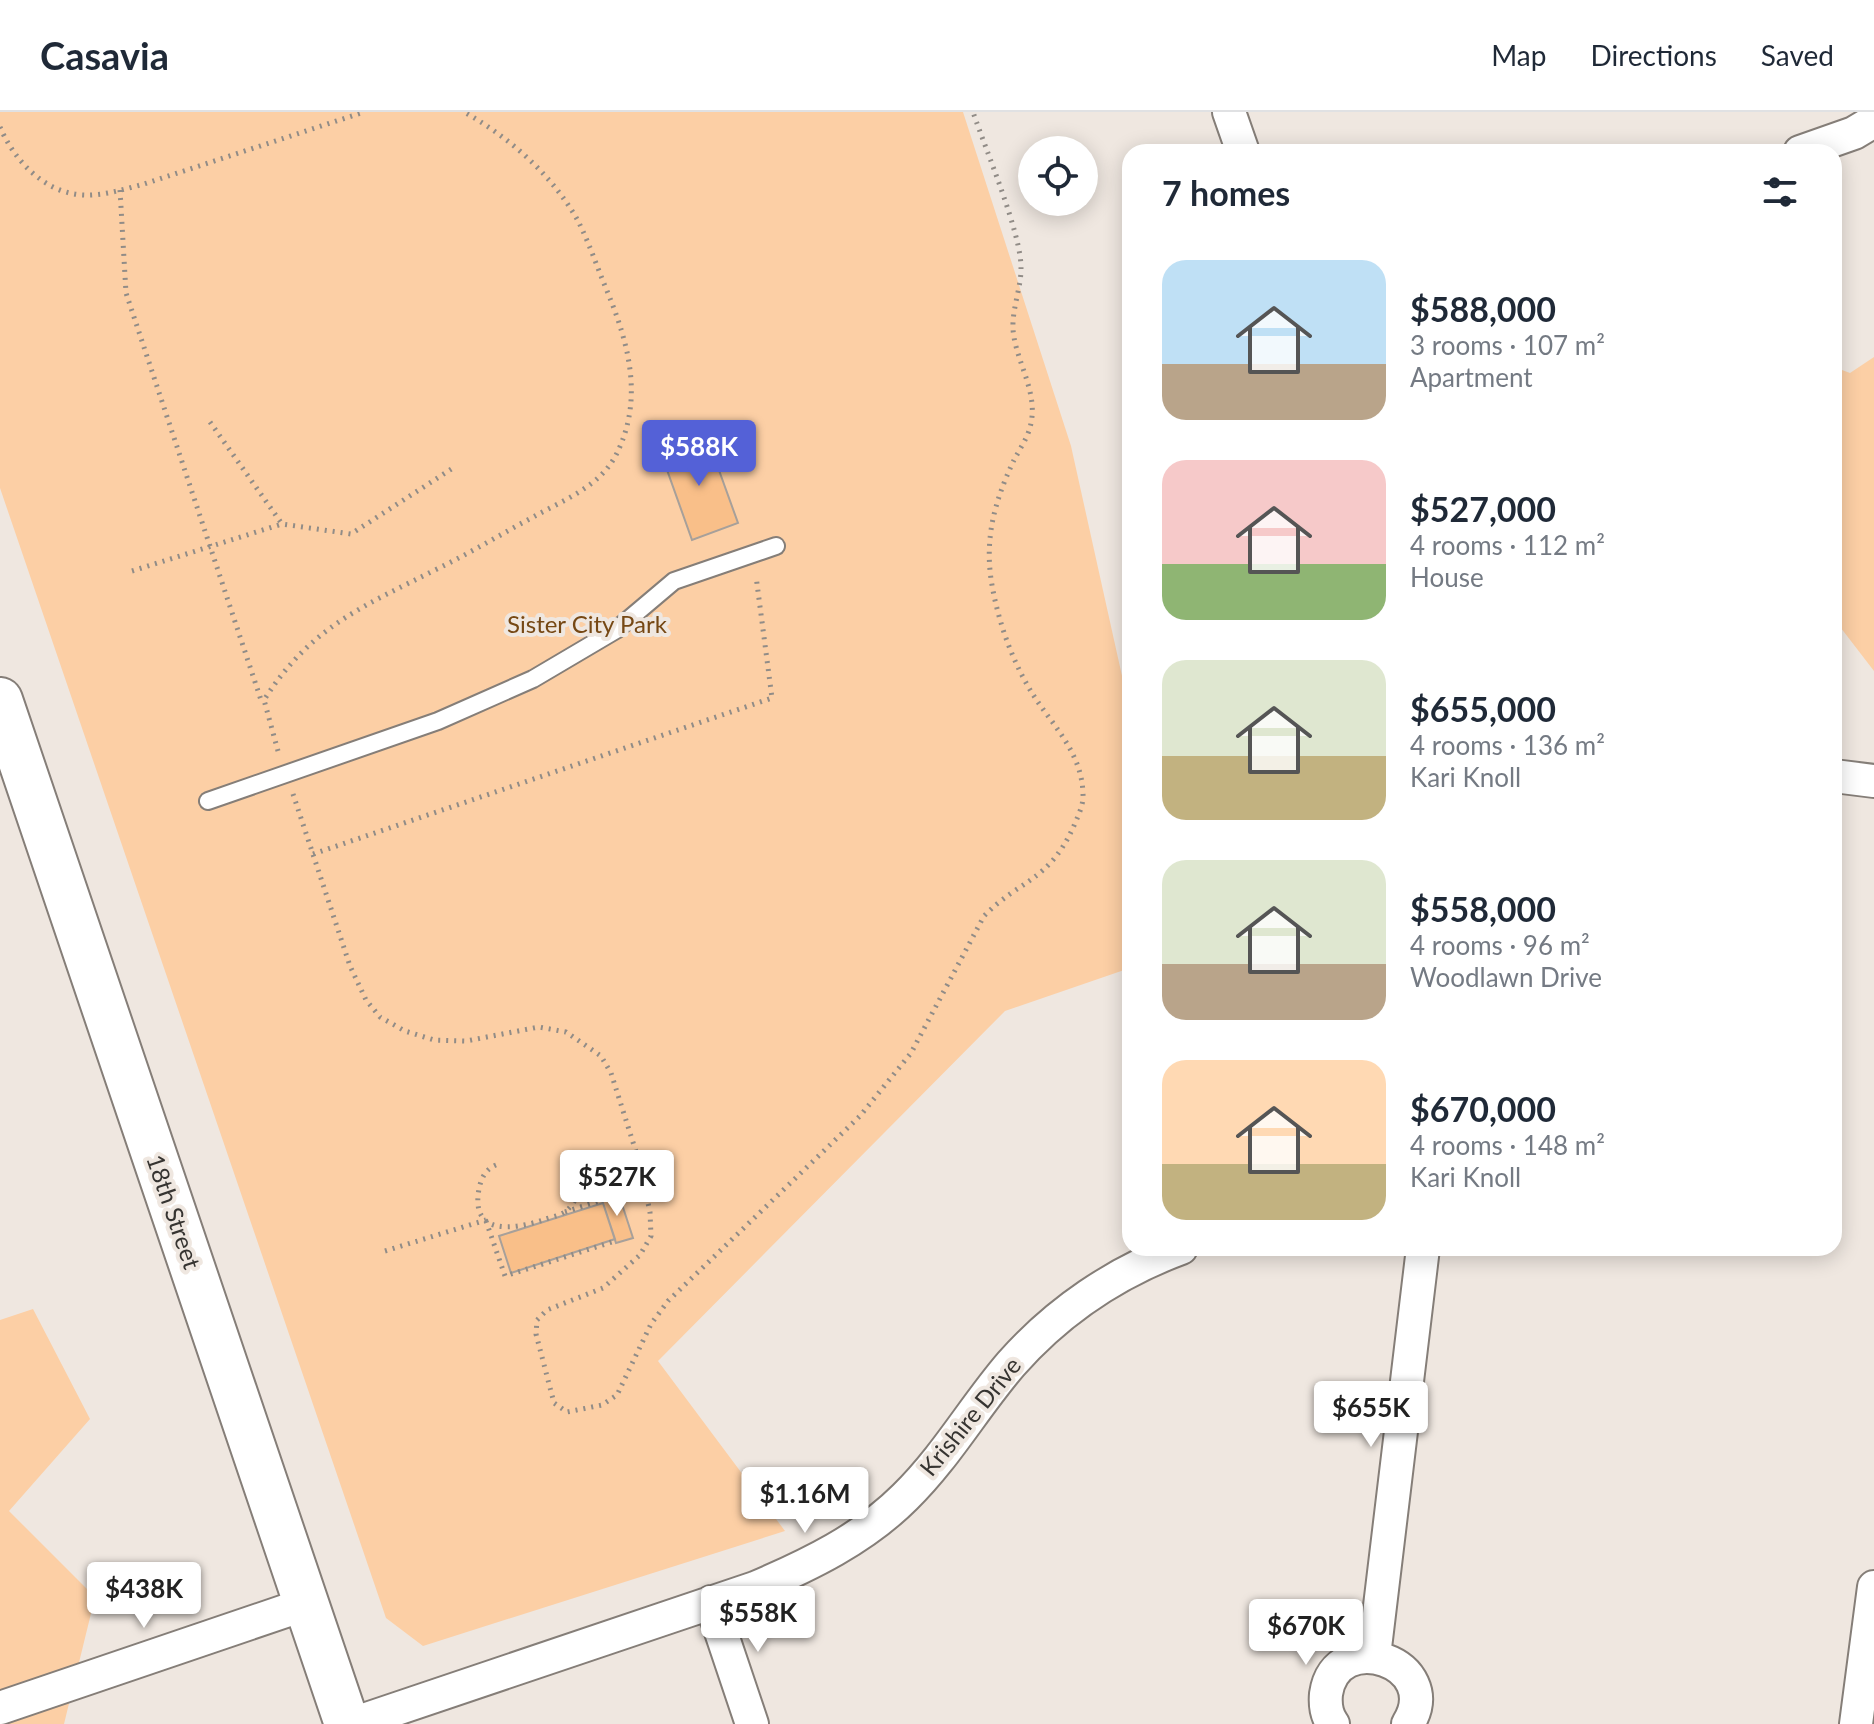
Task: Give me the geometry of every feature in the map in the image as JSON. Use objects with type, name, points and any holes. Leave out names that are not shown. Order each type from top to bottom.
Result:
[{"type":"main road","name":"18th Street","points":[[0,700],[306,1604],[350,1724]]},
{"type":"street","points":[[1229,112],[1240,144]]},
{"type":"street","points":[[1823,144],[1854,133],[1874,121]]},
{"type":"street","points":[[1842,777],[1874,781]]},
{"type":"street","name":"Krishire Drive","points":[[350,1724],[711,1602],[812,1563],[861,1533],[904,1499],[946,1454],[1011,1365],[1052,1323],[1102,1286],[1159,1256]]},
{"type":"street","points":[[1374,1656],[1422,1256]]},
{"type":"street","points":[[1856,1724],[1874,1587]]},
{"type":"street","points":[[711,1602],[752,1724]]},
{"type":"street","points":[[0,1708],[306,1604]]},
{"type":"street","points":[[1333,1724],[1325,1704],[1333,1675],[1344,1664],[1374,1656],[1397,1664],[1407,1675],[1414,1690],[1415,1705],[1408,1724]]},
{"type":"lane","points":[[208,801],[438,721],[533,679],[616,630],[674,581],[776,546]]},
{"type":"path","points":[[0,127],[10,150],[30,171],[57,189],[82,195],[120,190],[364,112]]},
{"type":"path","points":[[265,712],[264,700],[278,677],[306,645],[343,616],[459,558],[599,478],[616,456],[628,422],[632,380],[627,340],[578,222],[564,200],[518,148],[487,124],[464,112]]},
{"type":"path","points":[[120,190],[126,293],[350,966],[366,1000],[380,1017],[405,1031],[434,1040],[466,1041],[539,1027],[566,1032],[601,1056],[611,1073],[638,1158],[650,1212],[651,1236],[640,1255],[603,1288],[547,1310],[537,1320],[536,1334],[554,1403],[567,1412],[602,1405],[617,1395],[630,1360],[668,1301],[860,1116],[888,1084],[911,1053],[984,916],[999,901],[1026,886],[1047,869],[1064,846],[1078,817],[1083,795],[1069,744],[1032,693],[1016,660],[999,618],[991,576],[989,526],[1000,490],[1031,424],[1031,398],[1013,328],[1021,266],[1013,231],[973,112]]},
{"type":"path","points":[[210,422],[282,524]]},
{"type":"path","points":[[132,571],[282,524],[351,534],[456,466]]},
{"type":"path","points":[[313,854],[772,698],[753,553]]},
{"type":"path","points":[[385,1251],[486,1220],[503,1229],[517,1228],[604,1198],[594,1160],[586,1156]]},
{"type":"path","points":[[578,1177],[638,1158]]},
{"type":"path","points":[[496,1165],[484,1173],[478,1189],[478,1201],[505,1276],[615,1241]]},
{"type":"path","points":[[564,1213],[579,1190],[573,1166]]},
{"type":"green space","name":"Sister City Park","points":[[0,112],[963,112],[1071,446],[1122,676],[1122,971],[1005,1011],[658,1361],[785,1531],[423,1646],[386,1618],[0,488]]},
{"type":"green space","points":[[1874,357],[1874,671],[1842,629],[1842,370],[1850,373]]},
{"type":"green space","points":[[33,1309],[90,1419],[9,1511],[95,1597],[64,1724],[0,1724],[0,1320]]},
{"type":"building","points":[[707,437],[738,523],[692,540],[661,453]]},
{"type":"building","points":[[618,1192],[633,1238],[616,1243],[601,1197]]},
{"type":"building","points":[[603,1203],[615,1239],[511,1273],[499,1236]]}]
